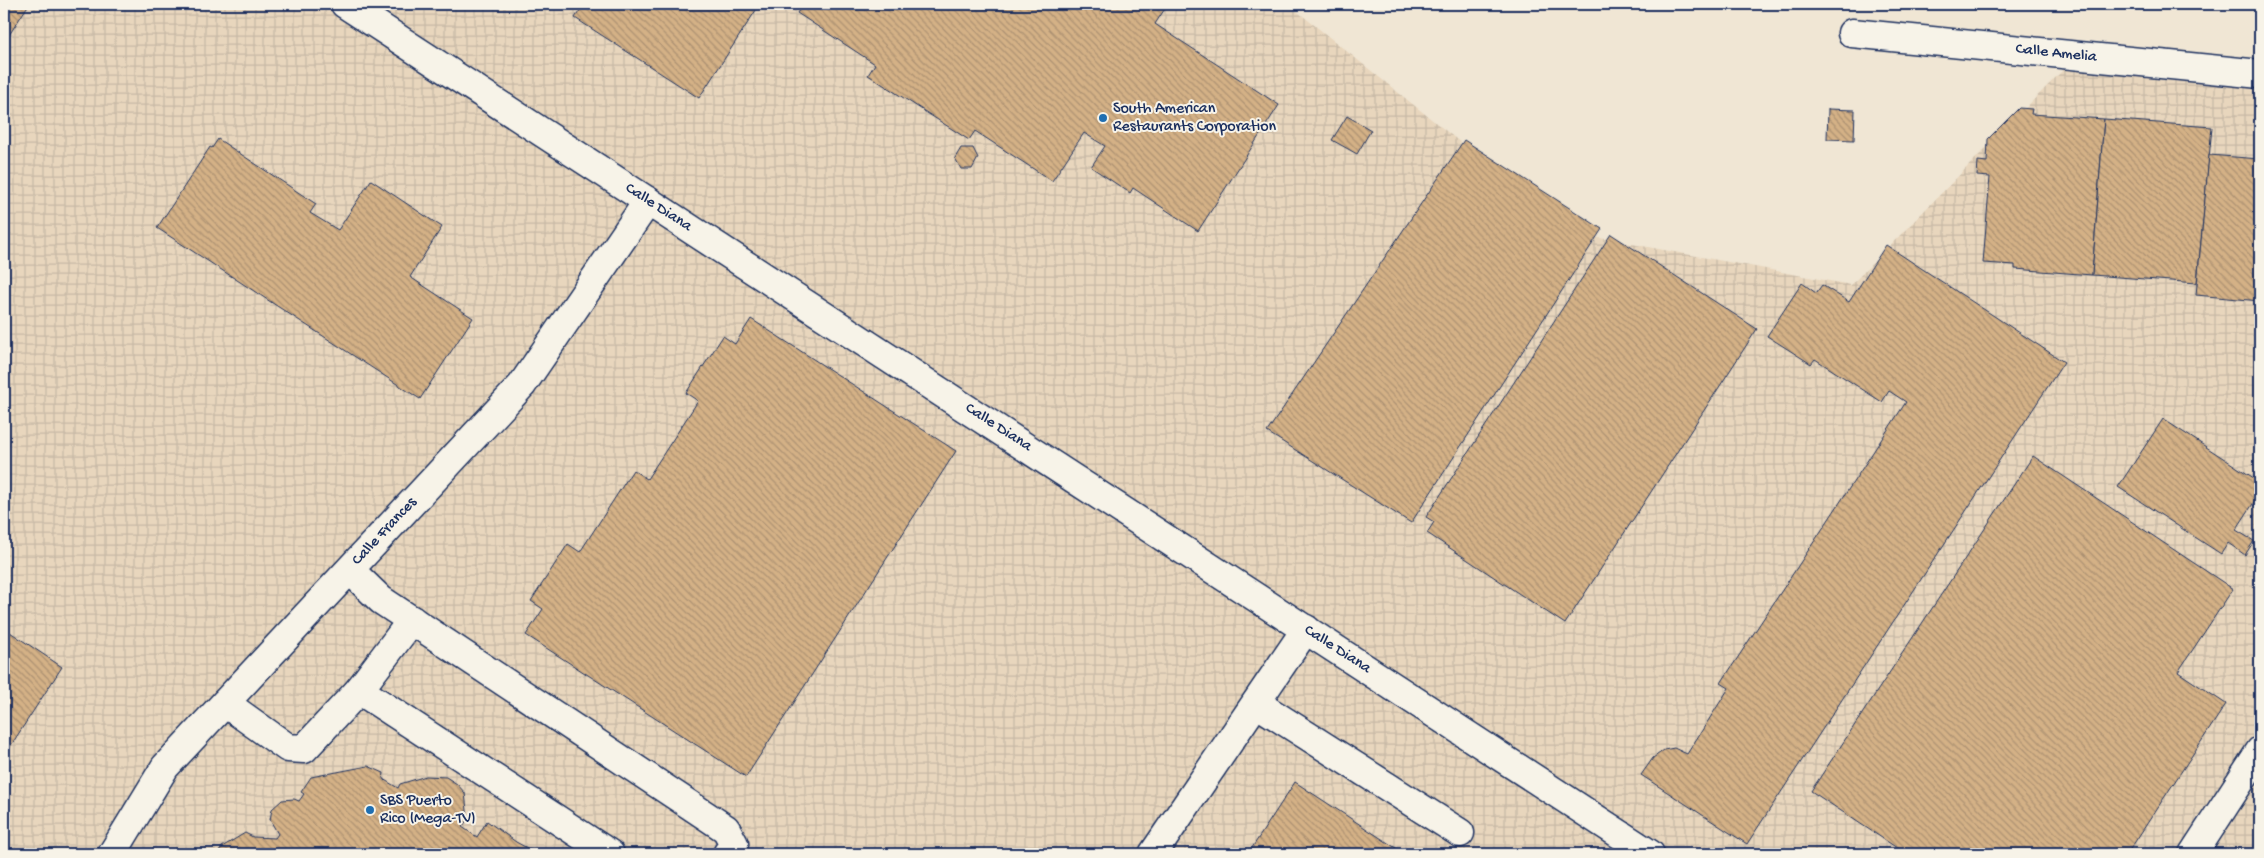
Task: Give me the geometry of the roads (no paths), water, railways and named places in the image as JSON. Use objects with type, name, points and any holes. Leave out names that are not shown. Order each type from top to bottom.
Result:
[{"type":"street","name":"Calle Diana","points":[[345,4],[1650,854]]},
{"type":"street","name":"Calle Amelia","points":[[1852,33],[2260,74]]},
{"type":"street","name":"Calle Frances","points":[[112,854],[165,767],[522,385],[648,201]]},
{"type":"street","points":[[350,570],[381,600],[726,829],[734,844],[727,854]]},
{"type":"street","points":[[225,703],[288,748],[304,749],[359,690],[412,620]]},
{"type":"street","points":[[1153,854],[1306,629]]},
{"type":"street","points":[[359,690],[610,854]]},
{"type":"street","points":[[1256,703],[1460,832]]},
{"type":"street","points":[[2192,854],[2260,752]]},
{"type":"place","name":"South American Restaurants Corporation","points":[[1103,118]]},
{"type":"place","name":"SBS Puerto Rico (Mega-TV)","points":[[370,810]]}]
